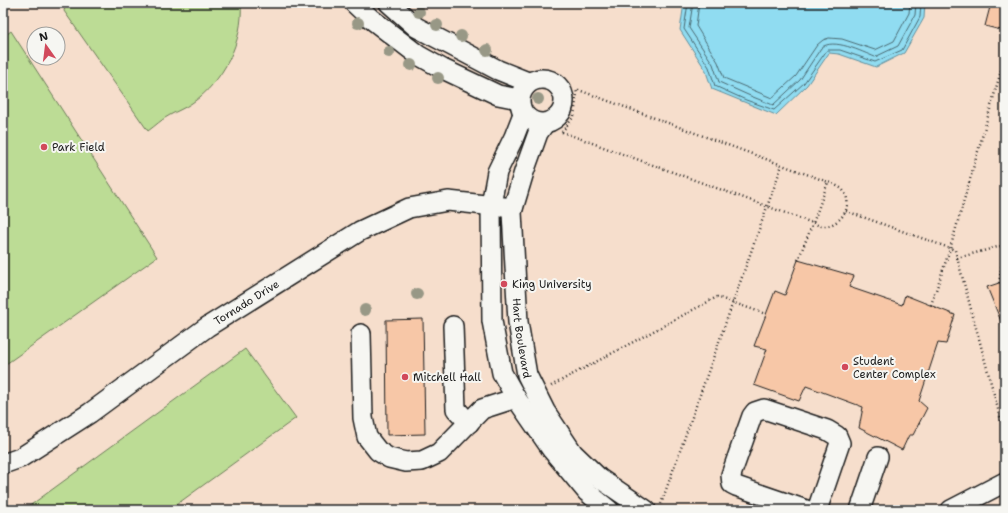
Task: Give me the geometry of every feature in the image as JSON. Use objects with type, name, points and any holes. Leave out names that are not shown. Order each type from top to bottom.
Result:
[{"type":"street","points":[[354,3],[370,18],[418,55],[443,69],[521,106],[532,122],[545,123]]},
{"type":"street","points":[[388,3],[416,27],[498,70],[528,82]]},
{"type":"street","name":"Hart Boulevard","points":[[609,510],[586,492],[552,450],[516,398],[502,373],[492,321],[491,206],[497,172],[514,137],[524,87],[528,82],[535,79],[543,78],[556,84],[561,89],[564,96],[564,104],[558,117],[545,123],[538,134],[524,172],[512,212],[518,322],[527,375],[545,411],[573,454],[599,478],[646,510]]},
{"type":"street","name":"Tornado Drive","points":[[3,464],[20,458],[90,413],[207,327],[360,231],[409,208],[448,201],[513,208]]},
{"type":"street","points":[[453,326],[456,409],[469,423]]},
{"type":"street","points":[[361,334],[363,418],[367,437],[378,450],[389,458],[406,462],[422,461],[439,453],[482,409],[516,398]]},
{"type":"street","points":[[806,510],[732,484],[730,475],[752,416],[755,412],[764,409],[827,430],[837,436],[840,443],[817,510]]},
{"type":"street","points":[[860,510],[878,457]]},
{"type":"street","points":[[951,510],[1005,482]]},
{"type":"path","points":[[931,305],[950,248],[1005,57]]},
{"type":"path","points":[[562,132],[821,226],[836,223],[843,217],[846,211],[846,196],[842,189],[828,182],[576,89]]},
{"type":"path","points":[[659,510],[782,165]]},
{"type":"path","points":[[798,260],[828,182]]},
{"type":"path","points":[[846,211],[955,250],[1005,435]]},
{"type":"path","points":[[957,258],[1005,245],[999,283]]},
{"type":"path","points":[[536,394],[717,297],[766,314]]},
{"type":"shaded area","name":"King University","points":[[3,3],[1005,3],[1005,510],[3,510]]},
{"type":"green space","points":[[66,3],[241,3],[241,17],[235,46],[222,72],[213,84],[192,103],[167,117],[148,131],[64,11]]},
{"type":"green space","name":"Park Field","points":[[11,31],[26,54],[26,66],[34,66],[157,257],[6,364],[3,358],[3,37]]},
{"type":"green space","points":[[245,349],[296,418],[169,510],[24,510]]},
{"type":"water","points":[[684,3],[925,3],[924,18],[904,53],[876,67],[839,54],[829,53],[807,85],[776,115],[712,89],[705,69],[680,30]]},
{"type":"building","points":[[991,3],[1005,3],[1005,31],[985,26]]},
{"type":"building","name":"Student Center Complex","points":[[798,260],[854,276],[849,287],[902,305],[905,295],[955,315],[946,344],[938,343],[919,401],[927,408],[913,435],[909,435],[902,450],[859,428],[863,407],[806,386],[799,401],[754,385],[767,349],[754,346],[775,291],[785,295]]},
{"type":"building","points":[[1005,281],[1005,331],[987,287]]},
{"type":"building","name":"Mitchell Hall","points":[[423,319],[425,434],[387,435],[386,320]]},
{"type":"place","name":"Park Field","points":[[44,147]]},
{"type":"place","name":"King University","points":[[504,284]]},
{"type":"place","name":"Student Center Complex","points":[[845,367]]},
{"type":"place","name":"Mitchell Hall","points":[[405,377]]}]
